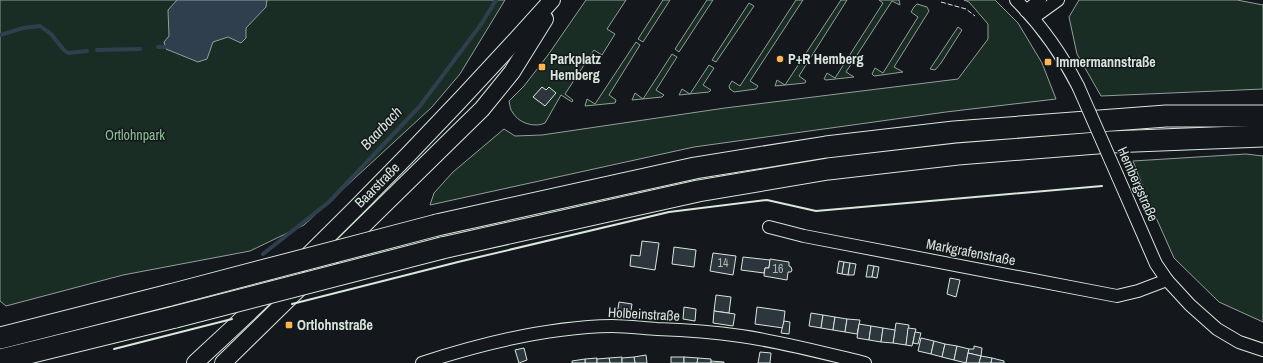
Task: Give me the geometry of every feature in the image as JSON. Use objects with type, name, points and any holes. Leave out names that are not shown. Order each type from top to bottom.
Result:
[{"type":"highway","points":[[0,338],[437,226],[695,168],[826,147],[954,132],[1166,116],[1263,116]]},
{"type":"highway","points":[[0,360],[175,317],[442,248],[698,191],[820,170],[958,154],[1110,142],[1263,136]]},
{"type":"highway","points":[[1110,142],[1263,145]]},
{"type":"main road","name":"Baarstraße","points":[[195,363],[242,320],[359,203],[473,87],[552,0]]},
{"type":"main road","name":"Baarstraße","points":[[223,363],[482,109],[512,72],[556,0]]},
{"type":"street","name":"Hembergstraße","points":[[1016,0],[1030,14],[1060,52],[1078,86],[1156,264],[1167,280],[1190,306],[1217,328],[1239,342],[1263,350]]},
{"type":"street","points":[[1030,14],[1040,0]]},
{"type":"street","points":[[1030,14],[1058,0]]},
{"type":"street","name":"Markgrafenstraße","points":[[769,227],[804,236],[1117,296],[1138,291],[1167,280]]},
{"type":"street","name":"Holbeinstraße","points":[[422,363],[480,346],[522,336],[567,329],[612,326],[683,330],[741,336],[783,343],[865,363]]},
{"type":"green space","name":"Ortlohnpark","points":[[0,0],[505,0],[460,74],[432,107],[304,225],[250,251],[123,275],[6,306],[0,301]]},
{"type":"green space","points":[[586,0],[626,0],[607,29],[615,34],[602,55],[594,50],[565,94],[573,100],[572,102],[561,95],[545,123],[536,125],[527,124],[516,117],[512,112],[509,101],[524,86],[548,55]]},
{"type":"green space","points":[[663,0],[670,0],[643,42],[638,39]]},
{"type":"green space","points":[[707,0],[713,0],[679,52],[675,49]]},
{"type":"green space","points":[[796,0],[803,0],[750,81],[758,86],[756,89],[734,92],[729,86],[732,81],[740,86]]},
{"type":"green space","points":[[841,0],[847,0],[799,76],[806,81],[805,83],[785,85]]},
{"type":"green space","points":[[879,0],[899,0],[900,5],[892,1],[846,72],[854,77],[824,79],[827,73],[835,78],[883,3]]},
{"type":"green space","points":[[964,0],[995,0],[1018,23],[1042,63],[1056,99],[946,112],[694,147],[430,205],[434,193],[453,172],[504,129],[515,136],[542,135],[725,108],[958,79],[988,39],[988,24],[969,2]]},
{"type":"green space","points":[[1079,0],[1237,0],[1263,5],[1263,89],[1101,96],[1077,54],[1069,17]]},
{"type":"green space","points":[[749,3],[754,6],[716,62],[712,60]]},
{"type":"green space","points":[[917,4],[927,7],[929,11],[894,67],[903,72],[874,76],[872,74],[875,68],[883,73],[918,17],[911,12]]},
{"type":"green space","points":[[958,27],[962,30],[941,63],[935,70],[930,69]]},
{"type":"green space","points":[[636,42],[640,45],[609,95],[616,100],[615,103],[585,106],[587,99],[595,104]]},
{"type":"green space","points":[[672,54],[677,57],[656,90],[664,95],[662,97],[643,99]]},
{"type":"green space","points":[[709,65],[714,68],[703,85],[711,90],[709,92],[690,94]]},
{"type":"green space","points":[[777,80],[785,85],[775,86]]},
{"type":"green space","points":[[682,89],[690,94],[679,95]]},
{"type":"green space","points":[[635,93],[643,99],[632,100]]},
{"type":"green space","points":[[1246,154],[1263,156],[1263,322],[1219,302],[1174,258],[1146,195],[1133,161]]},
{"type":"water","points":[[177,0],[267,0],[266,7],[246,28],[246,38],[241,43],[228,37],[213,42],[207,59],[198,62],[166,49],[164,42],[169,36],[168,10]]},
{"type":"building","points":[[542,87],[546,90],[549,87],[556,93],[545,106],[533,97]]},
{"type":"building","points":[[642,241],[659,243],[655,270],[630,266],[631,255],[640,256]]},
{"type":"building","points":[[674,247],[696,250],[694,267],[672,264]]},
{"type":"building","points":[[713,253],[736,256],[733,275],[710,271]]},
{"type":"building","points":[[743,257],[770,260],[769,268],[765,268],[764,273],[741,270]]},
{"type":"building","points":[[770,259],[789,262],[789,266],[792,270],[791,272],[788,272],[787,280],[764,276],[765,268],[769,268]]},
{"type":"building","points":[[839,261],[844,262],[842,274],[837,273]]},
{"type":"building","points":[[844,262],[850,263],[848,275],[842,274]]},
{"type":"building","points":[[850,263],[856,264],[854,275],[848,275]]},
{"type":"building","points":[[868,265],[874,266],[872,277],[866,277]]},
{"type":"building","points":[[874,266],[879,267],[877,278],[872,277]]},
{"type":"building","points":[[950,278],[960,280],[956,297],[947,294]]},
{"type":"building","points":[[716,295],[731,297],[729,313],[714,311]]},
{"type":"building","points":[[619,302],[632,304],[630,317],[617,315]]},
{"type":"building","points":[[684,307],[696,309],[695,321],[683,319]]},
{"type":"building","points":[[757,307],[785,311],[783,328],[755,324]]},
{"type":"building","points":[[714,311],[735,314],[733,326],[713,323]]},
{"type":"building","points":[[811,313],[823,315],[821,328],[809,326]]},
{"type":"building","points":[[823,315],[835,317],[833,330],[821,328]]},
{"type":"building","points":[[835,317],[847,319],[845,332],[833,330]]},
{"type":"building","points":[[847,319],[860,320],[857,334],[845,332]]},
{"type":"building","points":[[784,321],[790,322],[789,334],[781,333]]},
{"type":"building","points":[[896,323],[909,325],[906,345],[893,343]]},
{"type":"building","points":[[859,324],[871,326],[869,340],[857,338]]},
{"type":"building","points":[[871,326],[883,328],[881,342],[869,340]]},
{"type":"building","points":[[883,328],[895,330],[893,343],[881,342]]},
{"type":"building","points":[[908,328],[916,329],[912,346],[906,345]]},
{"type":"building","points":[[915,332],[921,333],[918,344],[913,343]]},
{"type":"building","points":[[921,338],[934,341],[931,354],[918,351]]},
{"type":"building","points":[[934,341],[945,344],[942,357],[931,354]]},
{"type":"building","points":[[945,344],[957,346],[954,360],[942,357]]},
{"type":"building","points":[[957,346],[969,349],[966,363],[954,360]]},
{"type":"building","points":[[974,346],[982,348],[981,356],[968,353],[969,349],[974,349]]},
{"type":"building","points":[[524,348],[527,360],[519,363],[515,350]]},
{"type":"building","points":[[760,352],[771,353],[770,363],[758,363]]},
{"type":"building","points":[[968,353],[981,356],[979,363],[966,363]]},
{"type":"building","points":[[646,355],[647,363],[635,363],[634,357]]},
{"type":"building","points":[[981,356],[992,358],[991,363],[979,363]]},
{"type":"building","points":[[622,357],[622,363],[610,363],[609,358]]},
{"type":"building","points":[[634,357],[635,363],[622,363],[622,358]]},
{"type":"building","points":[[671,357],[684,357],[684,363],[671,363]]},
{"type":"building","points":[[684,357],[698,358],[697,363],[684,363]]},
{"type":"building","points":[[597,358],[597,363],[585,363],[585,359]]},
{"type":"building","points":[[609,358],[610,363],[597,363],[597,359]]},
{"type":"building","points":[[698,358],[711,359],[711,363],[697,363]]},
{"type":"building","points":[[992,358],[1004,361],[1004,363],[991,363]]},
{"type":"building","points":[[585,359],[585,363],[572,363],[572,361]]},
{"type":"building","points":[[711,361],[724,362],[724,363],[711,363]]},
{"type":"waterway","name":"Baarbach","points":[[263,254],[329,202],[420,106],[482,23],[496,0]]},
{"type":"waterway","points":[[0,35],[23,28],[40,26],[51,34],[68,53],[87,51]]},
{"type":"waterway","points":[[158,47],[165,47]]},
{"type":"waterway","points":[[97,50],[140,49]]},
{"type":"fence","points":[[941,2],[966,9],[975,16]]},
{"type":"wall","points":[[292,304],[458,262],[669,212],[767,200],[816,211],[1102,186]]},
{"type":"wall","points":[[114,349],[232,319]]},
{"type":"place","name":"P+R Hemberg","points":[[780,59]]},
{"type":"place","name":"Immermannstraße","points":[[1048,62]]},
{"type":"place","name":"Parkplatz Hemberg","points":[[542,67]]},
{"type":"place","name":"Ortlohnstraße","points":[[289,325]]}]
